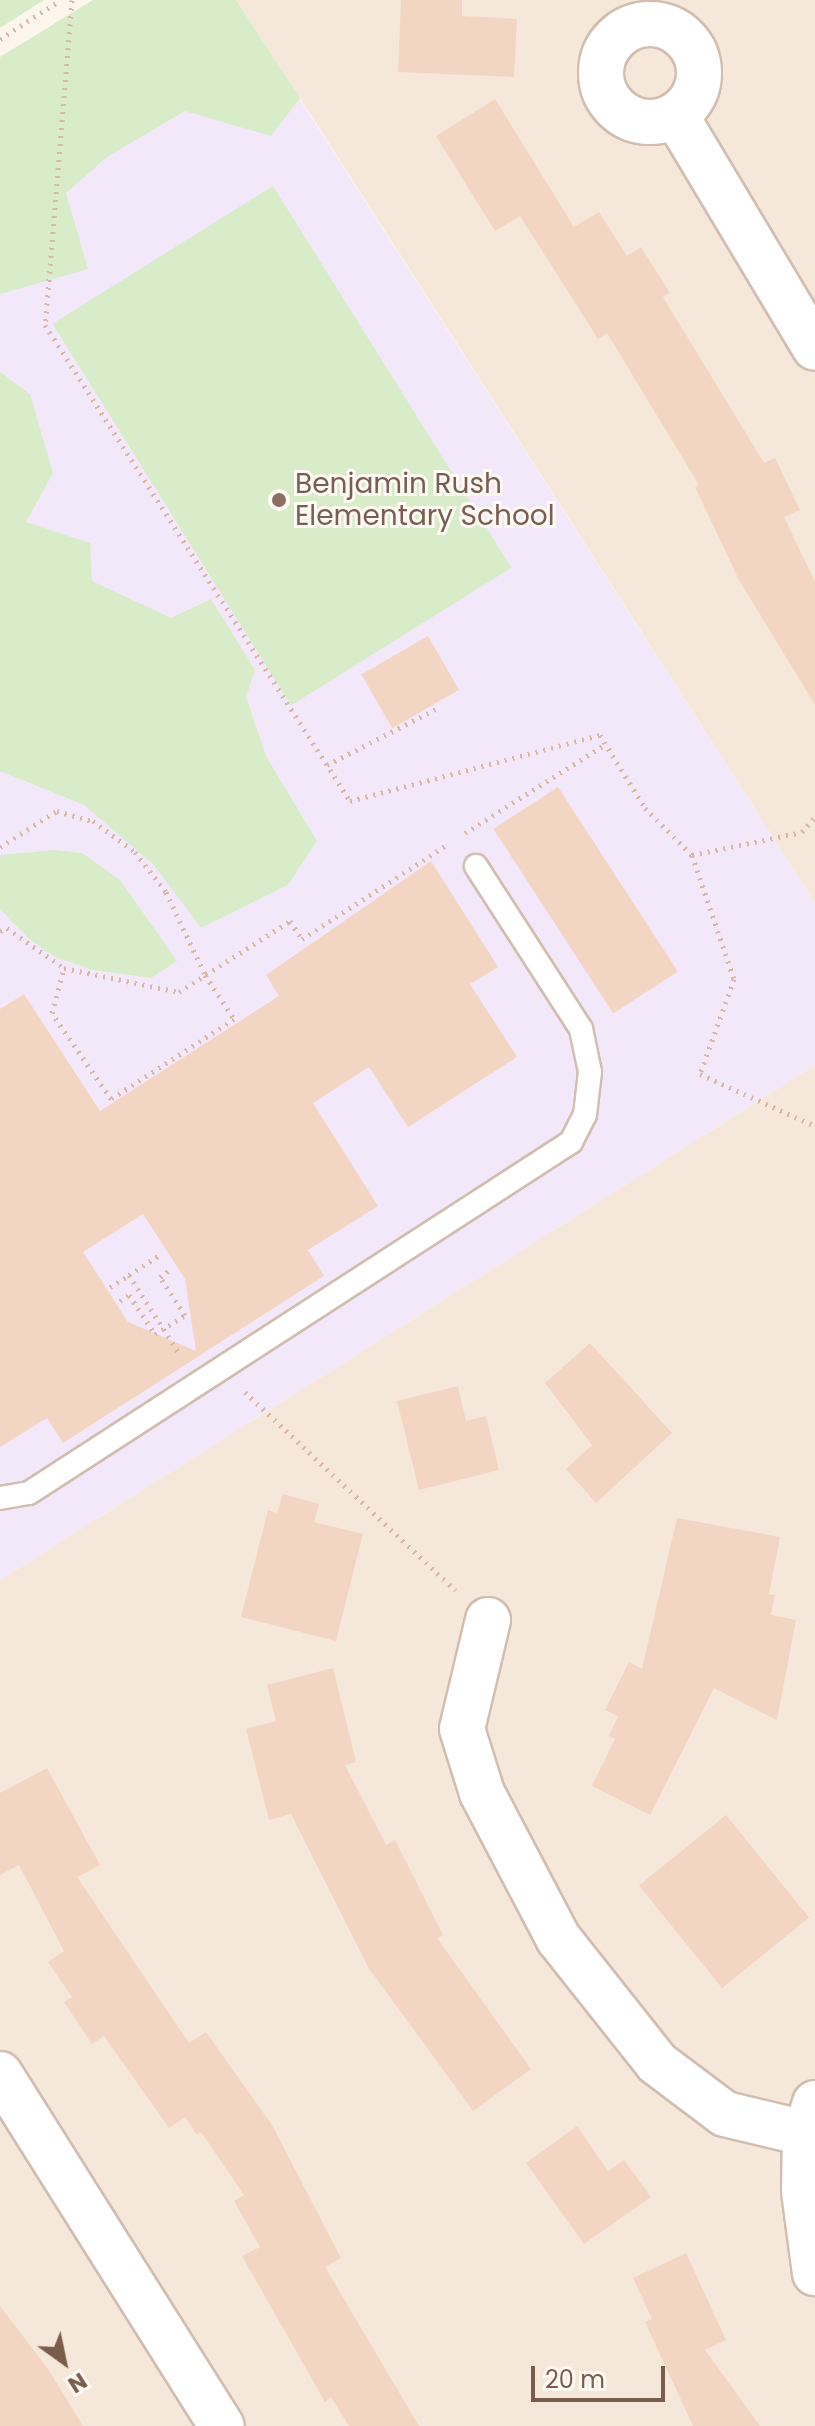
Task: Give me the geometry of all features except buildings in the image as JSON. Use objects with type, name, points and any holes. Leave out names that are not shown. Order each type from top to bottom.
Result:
[{"type":"street","points":[[676,116],[815,348]]},
{"type":"street","points":[[488,1620],[462,1729],[482,1793],[558,1938],[657,2063],[725,2114],[810,2118],[804,2191],[815,2273]]},
{"type":"street","points":[[0,2074],[222,2426]]},
{"type":"lane","points":[[0,1498],[29,1493],[571,1142],[585,1115],[590,1072],[581,1029],[476,866]]},
{"type":"path","points":[[0,39],[61,0]]},
{"type":"path","points":[[72,0],[45,325],[350,801],[600,735],[645,808],[692,855],[734,979],[700,1074],[815,1126]]},
{"type":"path","points":[[327,765],[436,709]]},
{"type":"path","points":[[0,931],[7,928],[64,968],[179,992],[290,921],[302,939],[606,744]]},
{"type":"path","points":[[0,847],[57,811],[93,821],[135,852],[166,892],[205,975],[234,1019],[111,1099],[52,1013],[64,968]]},
{"type":"path","points":[[692,855],[802,832],[815,817]]},
{"type":"path","points":[[110,1287],[158,1256]]},
{"type":"path","points":[[120,1301],[129,1295],[155,1334],[164,1329],[185,1315],[160,1277],[172,1268]]},
{"type":"path","points":[[129,1275],[187,1366]]},
{"type":"path","points":[[235,1397],[246,1391],[488,1620]]},
{"type":"shaded area","name":"Benjamin Rush Elementary School","points":[[93,0],[236,0],[815,903],[815,1065],[0,1580],[0,57]]},
{"type":"shaded area","points":[[236,0],[815,0],[815,903],[300,98]]},
{"type":"shaded area","points":[[815,1065],[815,2426],[0,2426],[0,1580]]},
{"type":"green space","points":[[0,0],[44,0],[0,28]]},
{"type":"green space","points":[[93,0],[236,0],[300,98],[271,136],[185,111],[107,157],[66,193],[88,269],[0,294],[0,57]]},
{"type":"green space","points":[[273,186],[511,568],[291,705],[53,324]]},
{"type":"green space","points":[[0,372],[30,394],[53,473],[26,522],[90,543],[92,581],[171,618],[211,599],[255,670],[246,697],[266,756],[317,841],[288,885],[201,928],[153,864],[84,805],[0,771]]},
{"type":"green space","points":[[54,850],[82,853],[120,880],[177,961],[151,978],[93,970],[55,957],[28,938],[0,909],[0,855]]},
{"type":"place","name":"Benjamin Rush Elementary School","points":[[279,500]]}]
